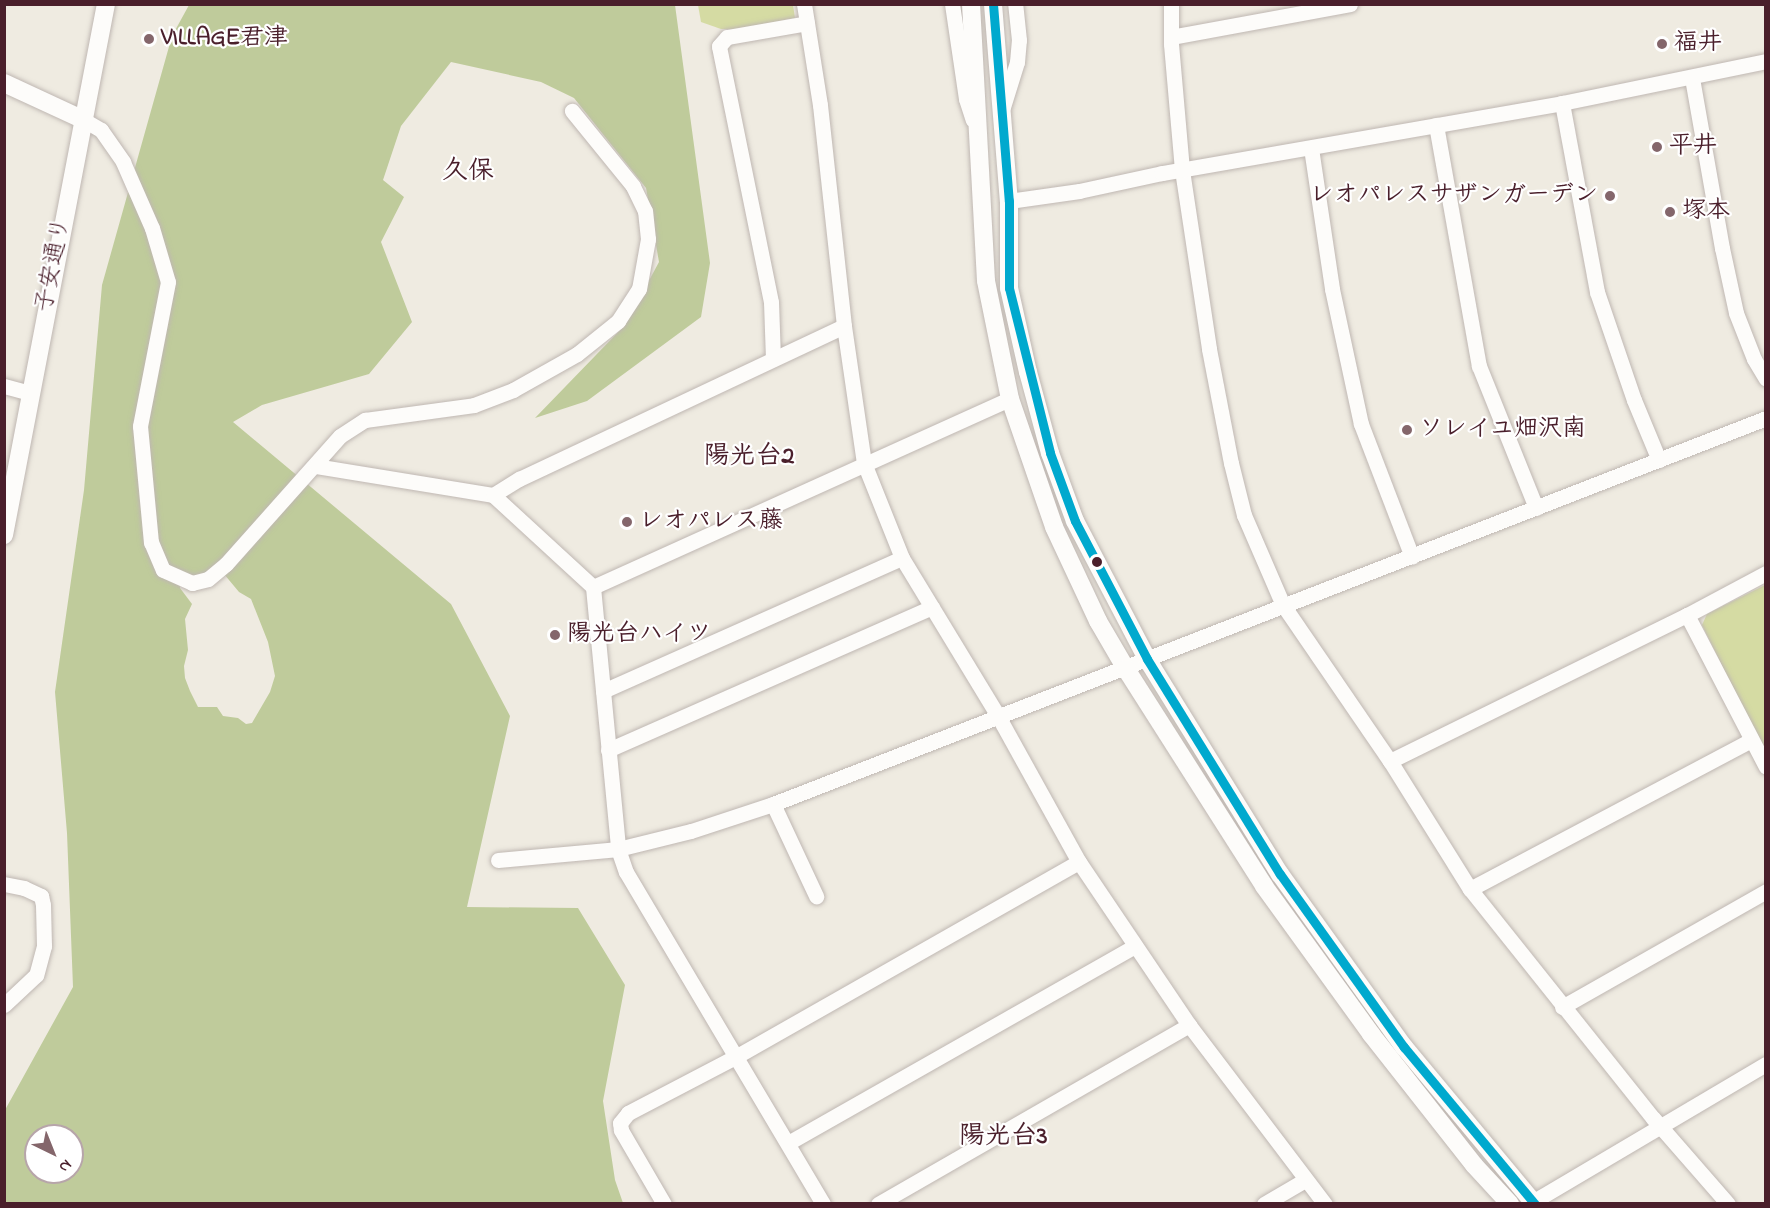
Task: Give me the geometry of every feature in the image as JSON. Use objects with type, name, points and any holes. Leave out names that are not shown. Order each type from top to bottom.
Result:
[{"type":"street","name":"子安通り","points":[[5,531],[82,119],[106,4]]},
{"type":"street","points":[[804,4],[820,105],[844,326],[864,463],[902,558],[998,716],[1079,862],[1189,1025],[1305,1180],[1325,1203]]},
{"type":"street","points":[[952,4],[966,99],[980,140]]},
{"type":"street","points":[[971,4],[986,281],[1010,399],[1054,527],[1098,621],[1126,669],[1264,886],[1318,964],[1474,1165],[1509,1203]]},
{"type":"street","points":[[993,4],[996,66],[1009,201],[1009,288],[1028,372],[1050,453],[1075,521],[1148,659],[1280,874],[1404,1047],[1532,1203],[1766,1064]]},
{"type":"street","points":[[1001,114],[1017,62],[1019,40],[1016,4]]},
{"type":"street","points":[[1171,4],[1171,37],[1182,170],[1209,349],[1231,463],[1244,514],[1283,605],[1390,761],[1470,889],[1659,1126],[1728,1203]]},
{"type":"street","points":[[1171,37],[1350,4]]},
{"type":"street","points":[[773,359],[771,302],[719,46],[727,37],[807,23]]},
{"type":"street","points":[[1009,201],[1090,189],[1182,170],[1562,103],[1766,61]]},
{"type":"street","points":[[1692,78],[1736,313],[1754,359],[1766,379]]},
{"type":"street","points":[[4,83],[101,129],[123,162],[153,228],[168,282],[140,426],[151,542],[163,570],[192,583],[208,579],[226,564],[340,436],[365,420],[474,405],[513,390],[577,354],[618,321],[639,288],[648,239],[645,211],[633,186],[572,111]]},
{"type":"street","points":[[1562,103],[1597,292],[1634,400],[1659,460]]},
{"type":"street","points":[[1436,125],[1479,366],[1536,508]]},
{"type":"street","points":[[1311,147],[1332,290],[1361,424],[1412,557]]},
{"type":"street","points":[[494,495],[519,479],[844,326]]},
{"type":"street","points":[[4,386],[31,393]]},
{"type":"street","points":[[593,587],[1010,399]]},
{"type":"street","points":[[498,860],[618,849],[690,831],[773,804],[998,716],[1126,669],[1283,605],[1412,557],[1766,418]]},
{"type":"street","points":[[316,465],[494,495],[593,587],[618,849],[626,872],[823,1203]]},
{"type":"street","points":[[603,691],[902,558]]},
{"type":"street","points":[[1390,761],[1687,615],[1766,573]]},
{"type":"street","points":[[608,750],[932,607]]},
{"type":"street","points":[[1687,615],[1766,767]]},
{"type":"street","points":[[1470,889],[1751,740]]},
{"type":"street","points":[[773,804],[816,896]]},
{"type":"street","points":[[664,1203],[621,1130],[620,1123],[628,1113],[737,1056],[1079,862]]},
{"type":"street","points":[[4,884],[24,888],[41,896],[44,946],[36,975],[4,1005]]},
{"type":"street","points":[[1562,1007],[1766,891]]},
{"type":"street","points":[[788,1143],[1135,946]]},
{"type":"street","points":[[878,1203],[1189,1025]]},
{"type":"street","points":[[1264,1203],[1305,1180]]},
{"type":"green space","points":[[189,5],[675,5],[710,263],[701,317],[587,401],[535,418],[625,325],[659,262],[646,188],[574,98],[541,82],[451,62],[401,126],[383,180],[404,197],[381,242],[412,322],[369,374],[262,405],[233,422],[451,604],[510,716],[467,907],[578,908],[625,985],[603,1101],[615,1180],[623,1203],[5,1204],[5,1110],[73,987],[67,833],[55,692],[84,490],[102,285],[172,36]],"holes":[[[179,571],[195,576],[224,574],[239,592],[251,599],[268,642],[275,676],[270,692],[252,723],[246,724],[238,718],[223,716],[217,707],[198,707],[190,691],[185,678],[184,666],[188,650],[185,619],[192,604],[180,588]]]},
{"type":"green space","points":[[698,5],[793,5],[795,18],[744,29],[721,29],[701,22]]},
{"type":"green space","points":[[1765,585],[1765,753],[1702,625],[1707,614]]},
{"type":"transit line","points":[[993,4],[1009,201],[1009,288],[1050,453],[1075,521],[1147,659],[1280,874],[1404,1047],[1535,1204]]},
{"type":"place","name":"VILLAGE君津","points":[[149,39]]},
{"type":"place","name":"福井","points":[[1662,44]]},
{"type":"place","name":"平井","points":[[1657,147]]},
{"type":"place","name":"レオパレスサザンガーデン","points":[[1610,196]]},
{"type":"place","name":"塚本","points":[[1670,212]]},
{"type":"place","name":"ソレイユ畑沢南","points":[[1407,430]]},
{"type":"place","name":"レオパレス藤","points":[[627,522]]},
{"type":"place","name":"陽光台ハイツ","points":[[555,635]]},
{"type":"district","name":"久保","points":[[468,173]]},
{"type":"district","name":"陽光台2","points":[[749,458]]},
{"type":"district","name":"陽光台3","points":[[1003,1138]]}]
